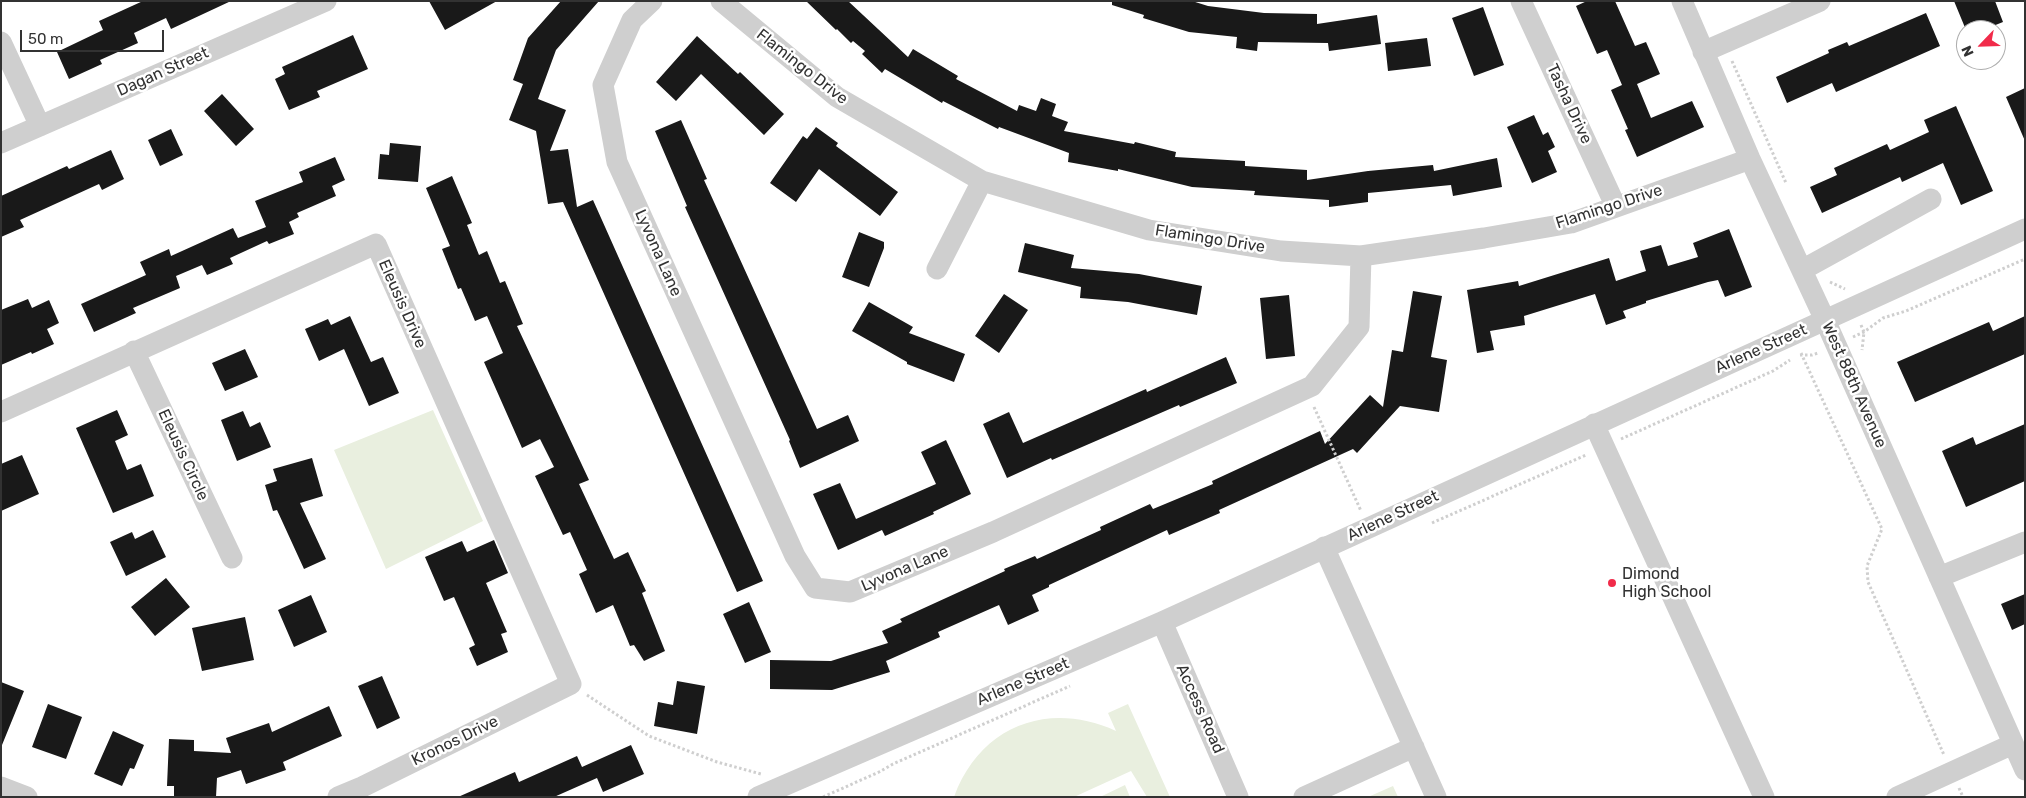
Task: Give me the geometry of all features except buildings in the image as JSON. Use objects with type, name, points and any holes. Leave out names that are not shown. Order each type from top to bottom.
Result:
[{"type":"street","name":"Dagan Street","points":[[1,143],[326,1]]},
{"type":"street","name":"Lyvona Lane","points":[[652,1],[632,20],[603,85],[617,162],[791,547],[815,588],[850,592],[993,532],[1312,386],[1359,327],[1361,256]]},
{"type":"street","name":"Flamingo Drive","points":[[721,1],[836,97],[982,181],[1149,230],[1280,251],[1361,256],[1571,223],[1750,159]]},
{"type":"street","name":"Tasha Drive","points":[[1521,1],[1616,207]]},
{"type":"street","name":"West 88th Avenue","points":[[1682,1],[1750,159],[1811,265],[1825,320],[2025,770]]},
{"type":"street","points":[[1703,52],[1820,1]]},
{"type":"street","points":[[1,42],[40,126]]},
{"type":"street","points":[[937,269],[982,181]]},
{"type":"street","points":[[1811,265],[1932,200]]},
{"type":"street","name":"Arlene Street","points":[[758,797],[1162,622],[2025,229]]},
{"type":"street","name":"Eleusis Drive","points":[[1,412],[376,244],[571,684]]},
{"type":"street","name":"Eleusis Circle","points":[[134,351],[232,558]]},
{"type":"street","points":[[1594,424],[1764,797]]},
{"type":"street","points":[[1939,577],[2025,542]]},
{"type":"street","points":[[1324,547],[1436,797]]},
{"type":"street","name":"Access Road","points":[[1162,622],[1238,797]]},
{"type":"street","name":"Kronos Drive","points":[[338,797],[365,792],[571,684]]},
{"type":"street","points":[[1897,797],[2013,744]]},
{"type":"street","points":[[1304,797],[1414,747]]},
{"type":"street","points":[[1,787],[27,797]]},
{"type":"path","points":[[1724,43],[1788,188]]},
{"type":"path","points":[[1864,332],[1883,318],[1906,311],[2025,259]]},
{"type":"path","points":[[1811,265],[1830,283],[1844,288]]},
{"type":"path","points":[[1802,354],[1882,530],[1867,566],[1868,582],[1963,797]]},
{"type":"path","points":[[1306,389],[1361,511]]},
{"type":"path","points":[[571,684],[649,736],[716,762],[767,776]]},
{"type":"green space","points":[[433,410],[483,521],[386,569],[334,450]]},
{"type":"green space","points":[[1128,704],[1170,797],[1147,797],[1131,771],[1074,797],[954,797],[966,773],[981,752],[999,737],[1019,726],[1042,720],[1066,718],[1091,722],[1116,731],[1108,713]]},
{"type":"green space","points":[[1125,785],[1130,797],[1100,797]]},
{"type":"green space","points":[[1393,786],[1398,797],[1368,797]]},
{"type":"place","name":"Dimond High School","points":[[1612,583]]}]
